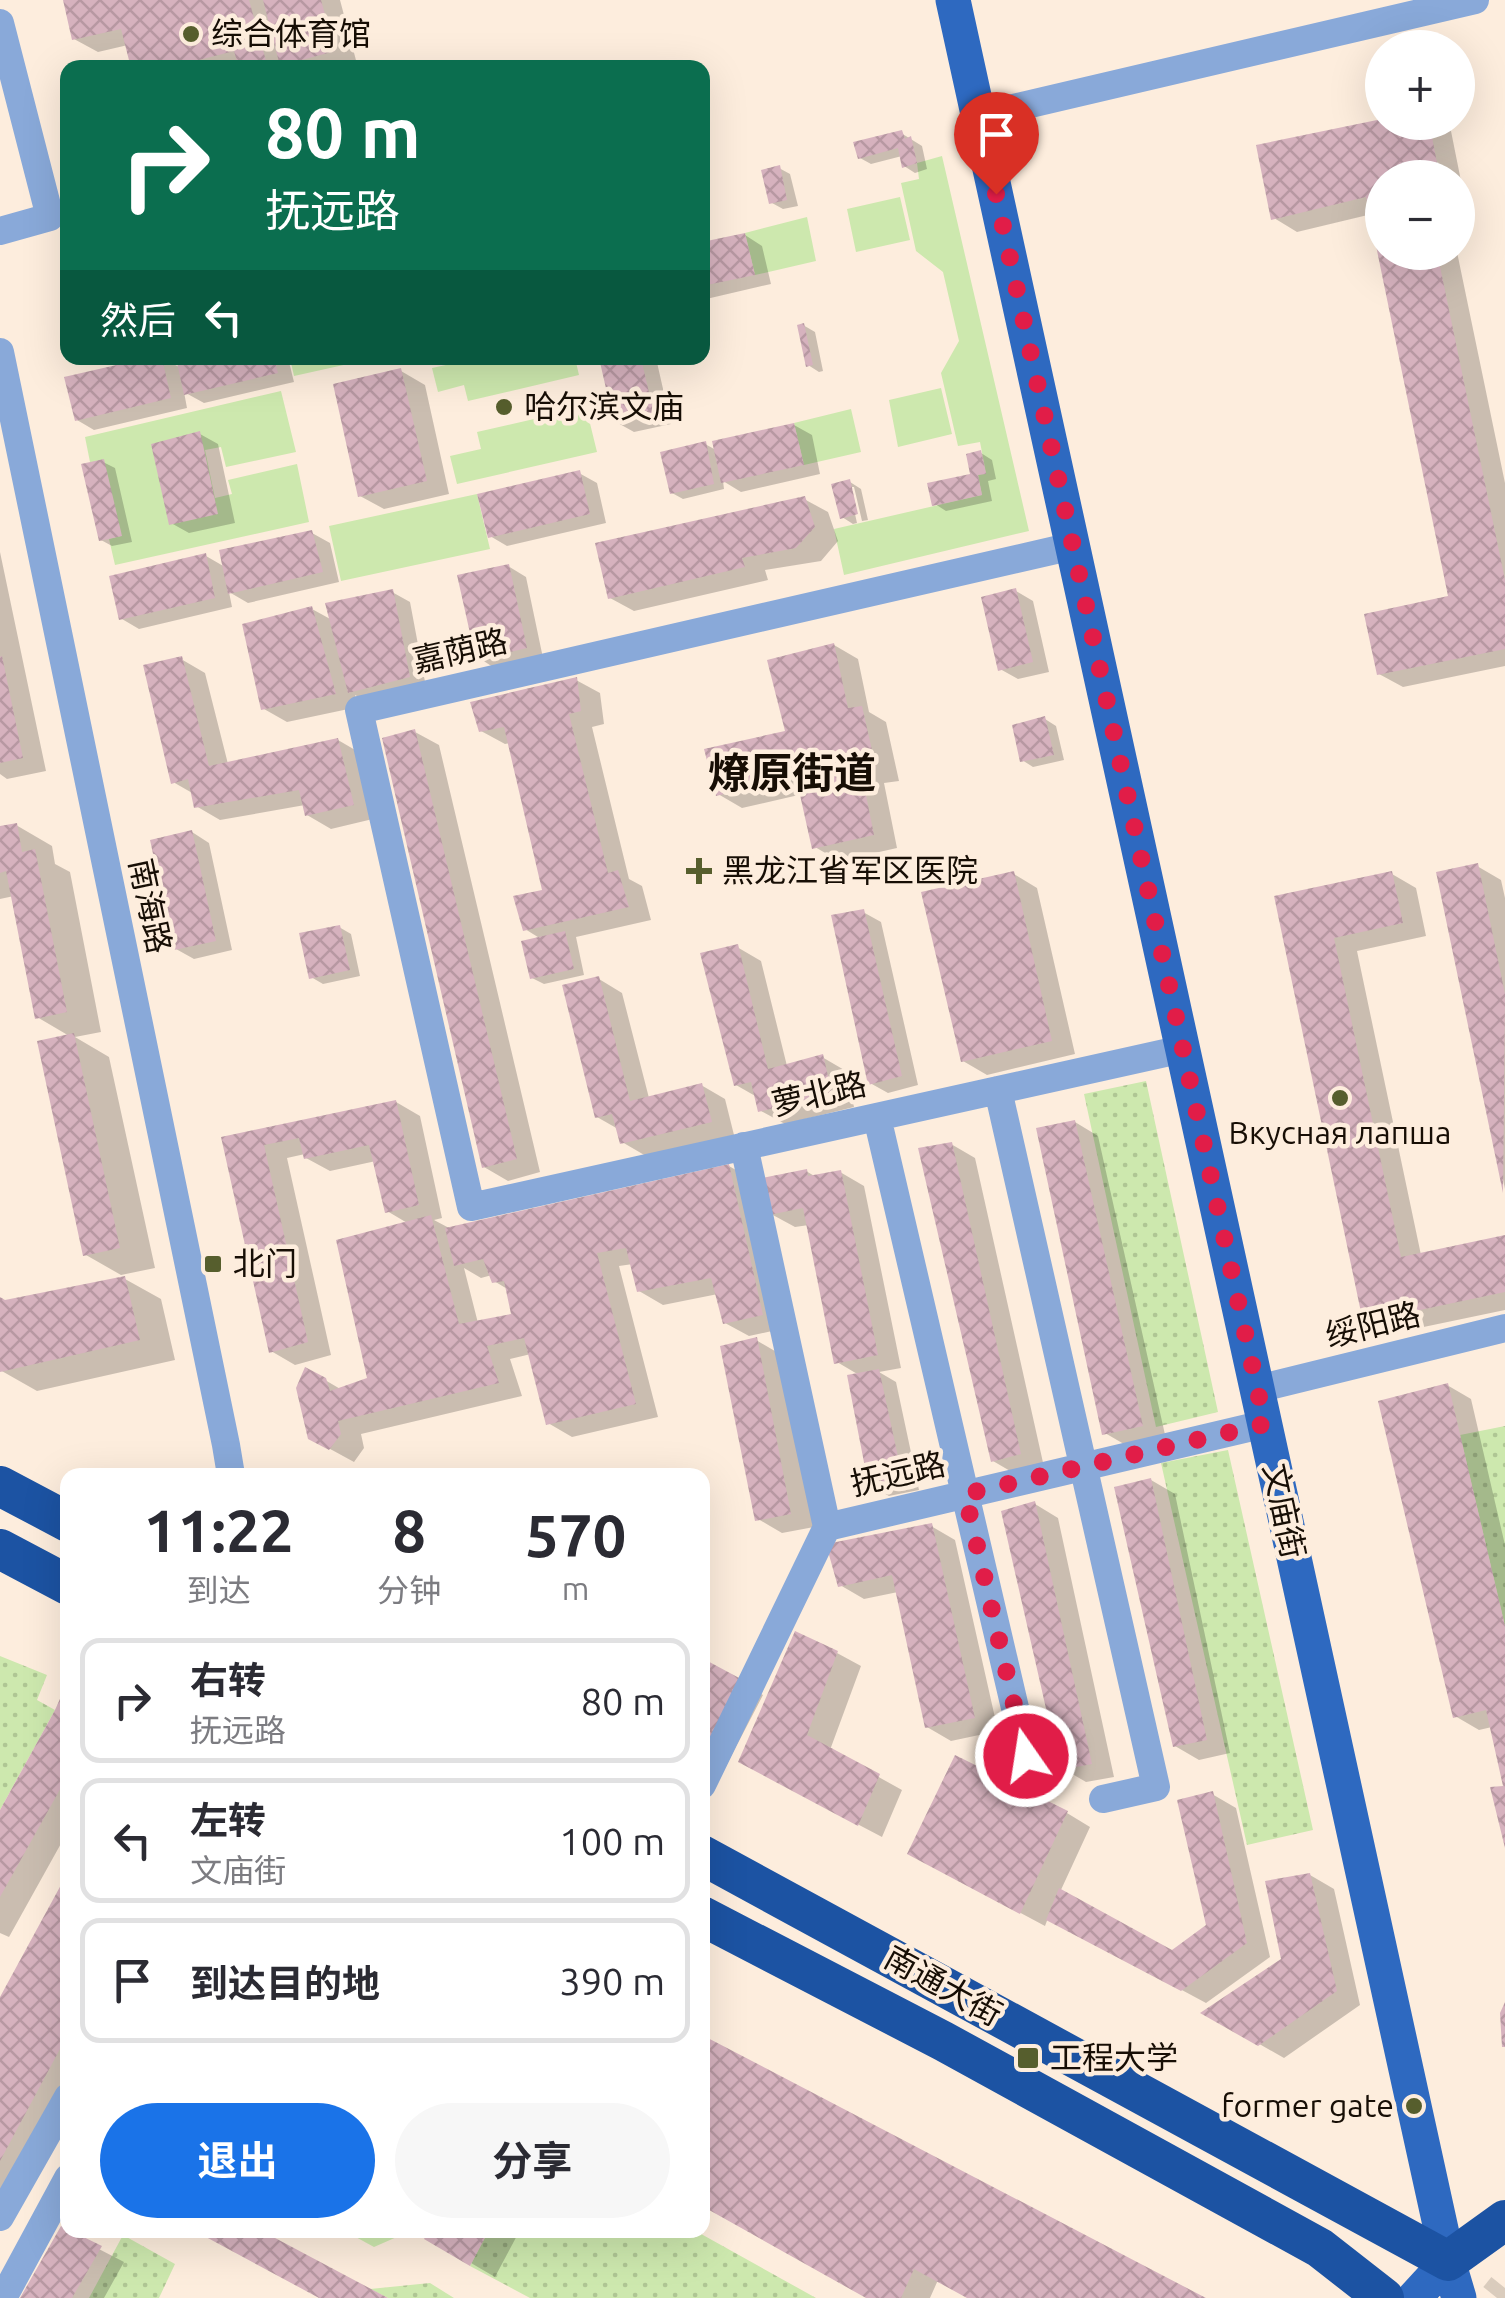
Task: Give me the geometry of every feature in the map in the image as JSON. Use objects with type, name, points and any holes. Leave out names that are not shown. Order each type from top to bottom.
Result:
[{"type":"highway","points":[[0,1486],[60,1518]]},
{"type":"highway","points":[[0,1550],[60,1581]]},
{"type":"highway","name":"南通大街","points":[[710,1860],[1453,2279]]},
{"type":"highway","name":"南通大街","points":[[710,1920],[943,2041],[1320,2248],[1384,2298]]},
{"type":"highway","points":[[1453,2279],[1505,2220]]},
{"type":"main road","name":"文庙街","points":[[954,0],[1453,2279]]},
{"type":"main road","points":[[1414,2298],[1453,2279],[1484,2298]]},
{"type":"street","points":[[979,116],[1475,0]]},
{"type":"street","points":[[0,24],[50,216],[0,231]]},
{"type":"street","name":"南海路","points":[[0,352],[229,1468]]},
{"type":"street","name":"嘉荫路","points":[[472,1207],[359,710],[1073,546]]},
{"type":"street","name":"萝北路","points":[[472,1207],[1182,1048]]},
{"type":"street","points":[[998,1090],[1156,1788],[1103,1800]]},
{"type":"street","points":[[877,1116],[1026,1756]]},
{"type":"street","points":[[744,1146],[827,1526]]},
{"type":"street","name":"绥阳路","points":[[1257,1389],[1505,1328]]},
{"type":"street","name":"抚远路","points":[[710,1768],[827,1526],[1265,1424]]},
{"type":"street","points":[[0,2217],[60,2111]]},
{"type":"street","points":[[3,2298],[60,2193]]},
{"type":"green space","points":[[942,156],[1029,531],[844,575],[834,529],[982,495],[978,475],[986,473],[980,442],[958,446],[941,373],[959,341],[943,272],[916,251],[901,183],[919,179],[917,163]]},
{"type":"green space","points":[[900,197],[910,240],[856,252],[847,209]]},
{"type":"green space","points":[[807,217],[816,261],[755,275],[745,233]]},
{"type":"green space","points":[[292,365],[344,365],[294,376]]},
{"type":"green space","points":[[577,365],[579,375],[468,401],[464,385],[438,392],[432,368]]},
{"type":"green space","points":[[941,388],[952,434],[898,447],[889,400]]},
{"type":"green space","points":[[281,391],[296,452],[226,467],[221,447],[205,450],[215,498],[232,494],[228,480],[297,464],[309,522],[115,565],[109,539],[121,536],[90,462],[85,437]]},
{"type":"green space","points":[[586,407],[597,452],[457,484],[450,456],[481,449],[477,432]]},
{"type":"green space","points":[[851,409],[861,452],[804,465],[794,423]]},
{"type":"green space","points":[[477,494],[490,549],[341,581],[329,526]]},
{"type":"green space","points":[[1146,1081],[1218,1412],[1156,1427],[1084,1094]]},
{"type":"green space","points":[[1505,1426],[1505,1626],[1460,1435]]},
{"type":"green space","points":[[1228,1450],[1313,1830],[1247,1845],[1161,1463]]},
{"type":"green space","points":[[0,1656],[47,1675],[37,1700],[55,1710],[0,1810]]},
{"type":"green space","points":[[121,2238],[128,2238],[175,2264],[159,2298],[89,2298]]},
{"type":"green space","points":[[358,2238],[394,2238],[374,2247]]},
{"type":"green space","points":[[485,2238],[708,2238],[816,2298],[530,2298],[470,2266]]},
{"type":"green space","points":[[430,2283],[454,2298],[388,2298],[370,2289]]},
{"type":"building","name":"综合体育馆","points":[[63,0],[249,0],[266,60],[237,60],[234,51],[199,60],[129,60],[121,29],[72,40]]},
{"type":"building","points":[[263,0],[321,0],[335,51],[302,60],[278,60]]},
{"type":"building","points":[[1365,123],[1365,140],[1433,140],[1436,160],[1365,160],[1365,197],[1271,220],[1256,145]]},
{"type":"building","points":[[902,130],[905,139],[911,136],[917,163],[902,168],[898,148],[858,159],[853,142]]},
{"type":"building","points":[[780,165],[787,200],[769,204],[761,170]]},
{"type":"building","points":[[745,233],[755,275],[710,284],[710,240]]},
{"type":"building","points":[[1381,270],[1441,270],[1505,580],[1505,649],[1377,675],[1364,614],[1448,596]]},
{"type":"building","points":[[804,323],[813,365],[806,367],[797,325]]},
{"type":"building","points":[[116,365],[164,365],[171,398],[75,421],[64,377]]},
{"type":"building","points":[[178,365],[276,365],[278,373],[184,395]]},
{"type":"building","points":[[601,365],[643,365],[654,414],[614,423]]},
{"type":"building","points":[[401,368],[427,481],[358,497],[333,384]]},
{"type":"building","points":[[794,423],[804,465],[721,483],[712,441]]},
{"type":"building","points":[[200,431],[218,514],[169,525],[151,444]]},
{"type":"building","points":[[706,441],[714,484],[670,494],[660,452]]},
{"type":"building","points":[[981,450],[986,474],[978,475],[982,495],[932,506],[927,483],[970,474],[966,454]]},
{"type":"building","points":[[104,459],[122,536],[99,541],[81,464]]},
{"type":"building","points":[[580,470],[590,514],[488,538],[477,494]]},
{"type":"building","points":[[850,479],[858,514],[840,519],[831,484]]},
{"type":"building","points":[[805,496],[815,527],[796,548],[742,558],[745,567],[608,599],[595,543]]},
{"type":"building","points":[[312,530],[323,572],[228,594],[219,550]]},
{"type":"building","points":[[206,553],[215,598],[119,620],[109,576]]},
{"type":"building","points":[[509,564],[527,648],[476,660],[457,575]]},
{"type":"building","points":[[1016,588],[1033,662],[998,671],[981,597]]},
{"type":"building","points":[[393,589],[410,677],[348,693],[325,603]]},
{"type":"building","points":[[312,606],[336,694],[261,710],[242,624]]},
{"type":"building","points":[[834,643],[848,708],[862,706],[876,768],[861,770],[874,835],[812,849],[796,777],[716,796],[704,749],[785,731],[767,660]]},
{"type":"building","points":[[182,656],[209,766],[338,738],[354,805],[305,816],[299,790],[194,808],[188,779],[171,784],[143,665]]},
{"type":"building","points":[[0,657],[23,758],[0,763]]},
{"type":"building","points":[[577,677],[581,711],[569,714],[608,873],[618,870],[629,907],[523,931],[513,896],[542,890],[504,727],[479,732],[470,702]]},
{"type":"building","points":[[1045,716],[1054,755],[1020,762],[1012,725]]},
{"type":"building","points":[[415,729],[517,1159],[482,1168],[382,738]]},
{"type":"building","points":[[17,823],[22,852],[35,849],[67,1012],[35,1019],[6,871],[0,873],[0,826]]},
{"type":"building","points":[[192,830],[216,941],[174,950],[150,840]]},
{"type":"building","points":[[1478,863],[1505,994],[1503,1193],[1436,872]]},
{"type":"building","points":[[1014,871],[1052,1041],[961,1062],[921,892]]},
{"type":"building","points":[[1392,871],[1403,923],[1334,938],[1401,1257],[1505,1235],[1505,1292],[1363,1322],[1274,896]]},
{"type":"building","points":[[864,909],[902,1076],[868,1085],[831,915]]},
{"type":"building","points":[[340,925],[350,970],[309,979],[299,933]]},
{"type":"building","points":[[565,931],[574,969],[530,979],[521,941]]},
{"type":"building","points":[[738,944],[768,1069],[823,1054],[832,1094],[758,1112],[751,1082],[734,1086],[700,953]]},
{"type":"building","points":[[599,976],[630,1101],[702,1083],[712,1122],[620,1144],[612,1114],[595,1118],[562,985]]},
{"type":"building","points":[[74,1033],[120,1248],[83,1256],[37,1041]]},
{"type":"building","points":[[396,1100],[419,1205],[385,1213],[369,1145],[304,1159],[299,1138],[264,1145],[308,1342],[269,1353],[221,1137]]},
{"type":"building","points":[[1075,1120],[1143,1426],[1102,1435],[1036,1128]]},
{"type":"building","points":[[952,1142],[1021,1454],[991,1462],[918,1148]]},
{"type":"building","points":[[729,1164],[763,1315],[723,1324],[711,1278],[637,1292],[626,1248],[597,1253],[636,1404],[546,1425],[524,1338],[487,1346],[499,1383],[338,1421],[341,1434],[329,1450],[308,1439],[296,1388],[305,1367],[326,1378],[330,1391],[367,1378],[336,1240],[431,1215],[459,1324],[511,1314],[504,1281],[492,1283],[483,1259],[454,1266],[445,1228]]},
{"type":"building","points":[[807,1169],[808,1176],[841,1170],[878,1355],[834,1364],[803,1208],[769,1215],[762,1178]]},
{"type":"building","points":[[125,1276],[140,1340],[0,1372],[0,1297],[5,1300]]},
{"type":"building","points":[[757,1337],[791,1514],[755,1521],[720,1346]]},
{"type":"building","points":[[879,1369],[903,1480],[869,1488],[847,1375]]},
{"type":"building","points":[[1448,1383],[1505,1626],[1505,1848],[1490,1787],[1503,1786],[1486,1710],[1453,1718],[1378,1401]]},
{"type":"building","points":[[1151,1478],[1207,1740],[1173,1747],[1114,1487]]},
{"type":"building","points":[[1035,1501],[1092,1764],[1060,1770],[1001,1511]]},
{"type":"building","points":[[932,1523],[975,1718],[925,1728],[892,1575],[838,1587],[826,1544]]},
{"type":"building","points":[[795,1631],[838,1651],[807,1735],[880,1774],[858,1826],[738,1762]]},
{"type":"building","points":[[710,1662],[741,1679],[710,1737]]},
{"type":"building","points":[[60,1699],[60,1789],[0,1897],[0,1810]]},
{"type":"building","points":[[955,1755],[1068,1811],[1020,1914],[907,1854]]},
{"type":"building","points":[[1213,1791],[1247,1943],[1181,1991],[1046,1920],[1059,1888],[1172,1950],[1206,1925],[1177,1800]]},
{"type":"building","points":[[1310,1873],[1337,1991],[1258,2046],[1200,2013],[1281,1959],[1265,1881]]},
{"type":"building","points":[[60,1887],[60,2049],[0,2161],[0,1997]]},
{"type":"building","points":[[1505,2002],[1505,2047],[1502,2047],[1500,2013]]},
{"type":"building","points":[[710,2039],[1206,2298],[967,2298],[914,2269],[901,2298],[866,2298],[710,2210]]},
{"type":"building","points":[[60,2228],[60,2238],[86,2238],[102,2246],[72,2298],[20,2298]]},
{"type":"building","points":[[208,2238],[275,2238],[388,2298],[319,2298]]},
{"type":"building","points":[[425,2238],[485,2238],[470,2266]]},
{"type":"tunnel","points":[[1497,2298],[1505,2288]]},
{"type":"place","name":"综合体育馆","points":[[191,34]]},
{"type":"place","name":"哈尔滨文庙","points":[[504,407]]},
{"type":"place","name":"黑龙江省军区医院","points":[[699,871]]},
{"type":"place","name":"Вкусная лапша","points":[[1340,1098]]},
{"type":"place","name":"北门","points":[[213,1264]]},
{"type":"place","name":"工程大学","points":[[1028,2058]]},
{"type":"place","name":"former gate","points":[[1414,2106]]},
{"type":"district","name":"燎原街道","points":[[792,773]]},
{"type":"route","points":[[996,194],[1265,1424],[965,1494],[1026,1756]]}]
